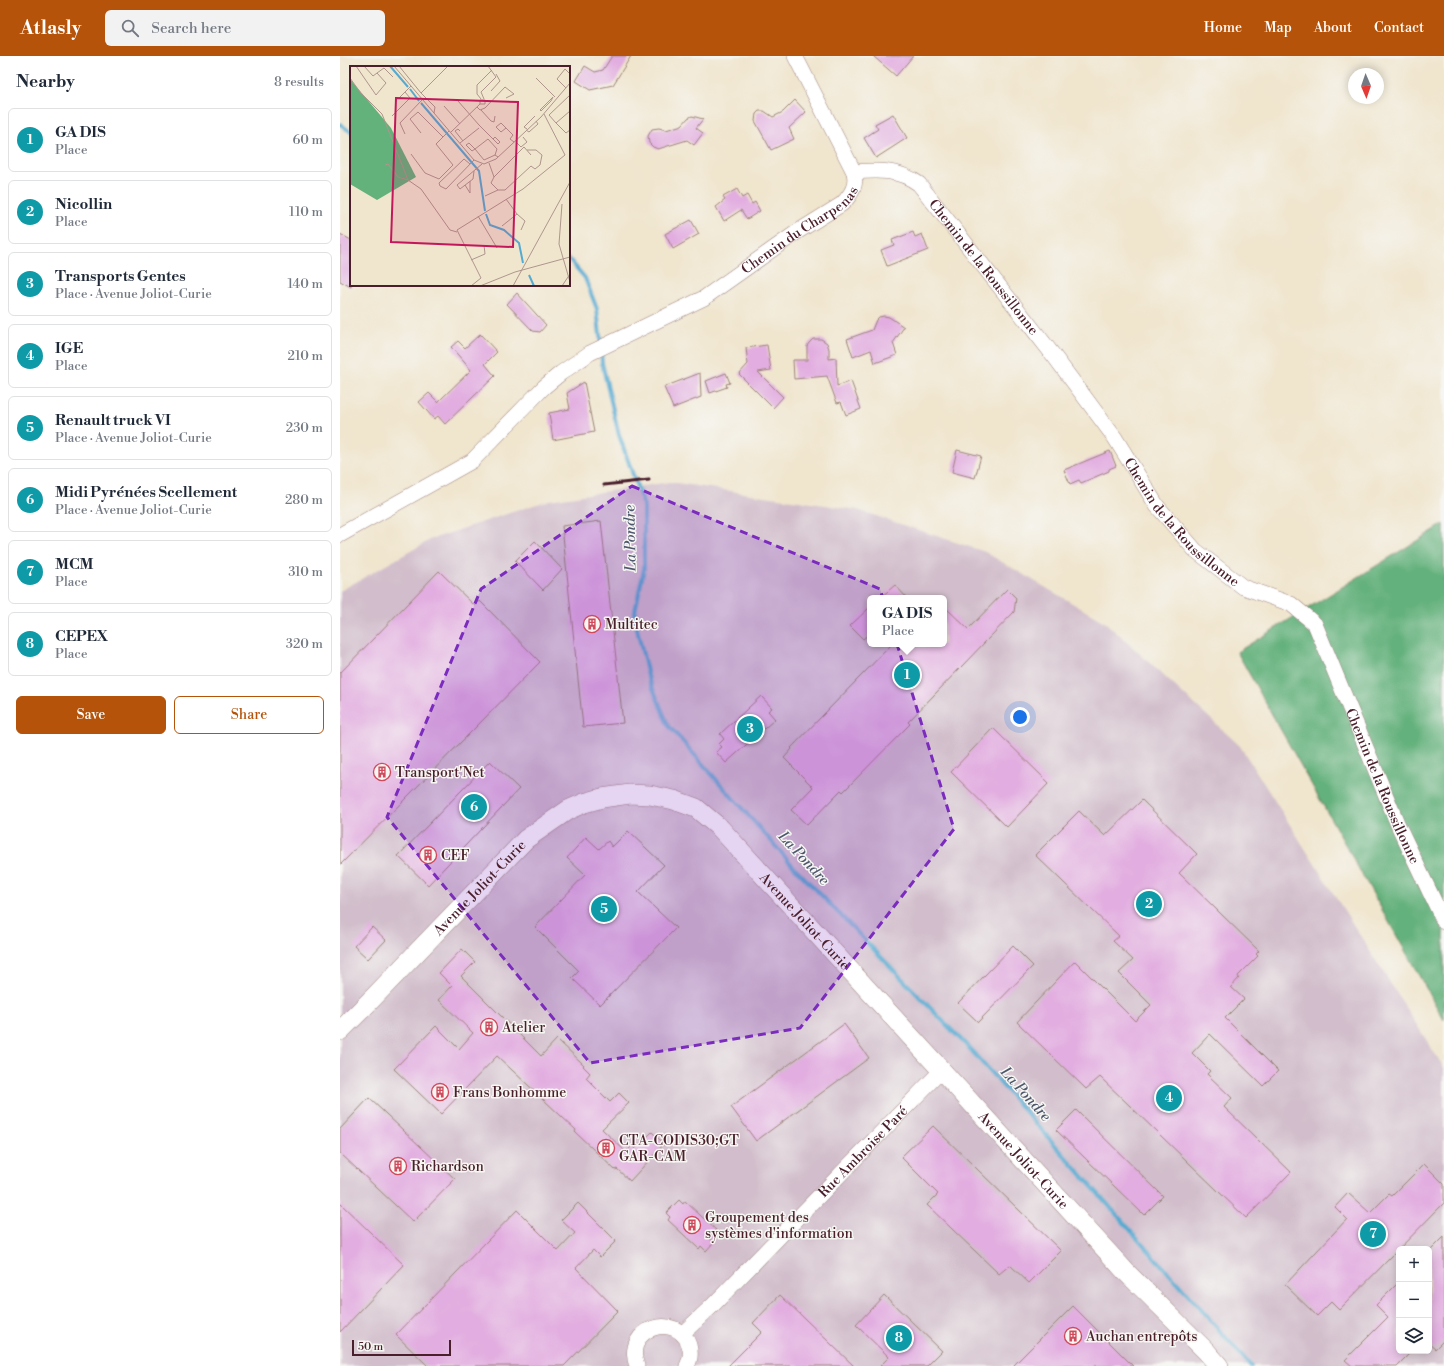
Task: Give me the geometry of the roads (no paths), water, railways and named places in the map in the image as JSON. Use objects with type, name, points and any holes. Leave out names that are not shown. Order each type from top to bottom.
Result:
[{"type":"street","name":"Chemin du Charpenas","points":[[340,535],[472,461],[544,387],[590,353],[614,340],[704,298],[797,232],[842,204],[853,190],[855,178],[854,172],[794,56]]},
{"type":"street","name":"Chemin de la Roussillonne","points":[[854,172],[880,170],[907,176],[918,184],[1054,356],[1115,438],[1157,506],[1195,550],[1243,587],[1291,604],[1315,624],[1398,825],[1444,922]]},
{"type":"street","name":"Avenue Joliot-Curie","points":[[340,1032],[526,839],[568,810],[584,803],[602,798],[630,794],[674,800],[696,808],[720,828],[1122,1267],[1206,1351],[1219,1366]]},
{"type":"street","name":"Rue Ambroise Paré","points":[[682,1334],[717,1301],[942,1070]]},
{"type":"street","points":[[637,1366],[634,1356],[635,1346],[640,1337],[646,1331],[655,1327],[665,1326],[674,1328],[682,1334],[688,1342],[690,1361],[687,1366]]},
{"type":"waterway","name":"La Pondre","points":[[340,124],[350,131]]},
{"type":"waterway","name":"La Pondre","points":[[570,260],[585,278],[597,309],[601,344]]},
{"type":"waterway","name":"La Pondre","points":[[601,351],[602,363],[619,435],[644,506],[644,569],[634,616],[648,676],[668,725],[795,868],[970,1049],[1251,1366]]},
{"type":"railway","points":[[604,485],[649,480]]},
{"type":"place","name":"Multitec","points":[[592,624]]},
{"type":"place","name":"GA DIS","points":[[907,675]]},
{"type":"place","name":"Transports Gentes","points":[[750,729]]},
{"type":"place","name":"Transport'Net","points":[[382,772]]},
{"type":"place","name":"Midi Pyrénées Scellement","points":[[474,807]]},
{"type":"place","name":"CEF","points":[[428,855]]},
{"type":"place","name":"Nicollin","points":[[1149,904]]},
{"type":"place","name":"Renault truck VI","points":[[604,909]]},
{"type":"place","name":"Atelier","points":[[489,1027]]},
{"type":"place","name":"Frans Bonhomme","points":[[440,1092]]},
{"type":"place","name":"IGE","points":[[1169,1098]]},
{"type":"place","name":"CTA-CODIS30;GT GAR-CAM","points":[[606,1148]]},
{"type":"place","name":"Richardson","points":[[398,1166]]},
{"type":"place","name":"Groupement des systèmes d'information","points":[[692,1225]]},
{"type":"place","name":"MCM","points":[[1373,1234]]},
{"type":"place","name":"Auchan entrepôts","points":[[1073,1336]]},
{"type":"place","name":"CEPEX","points":[[899,1338]]}]
